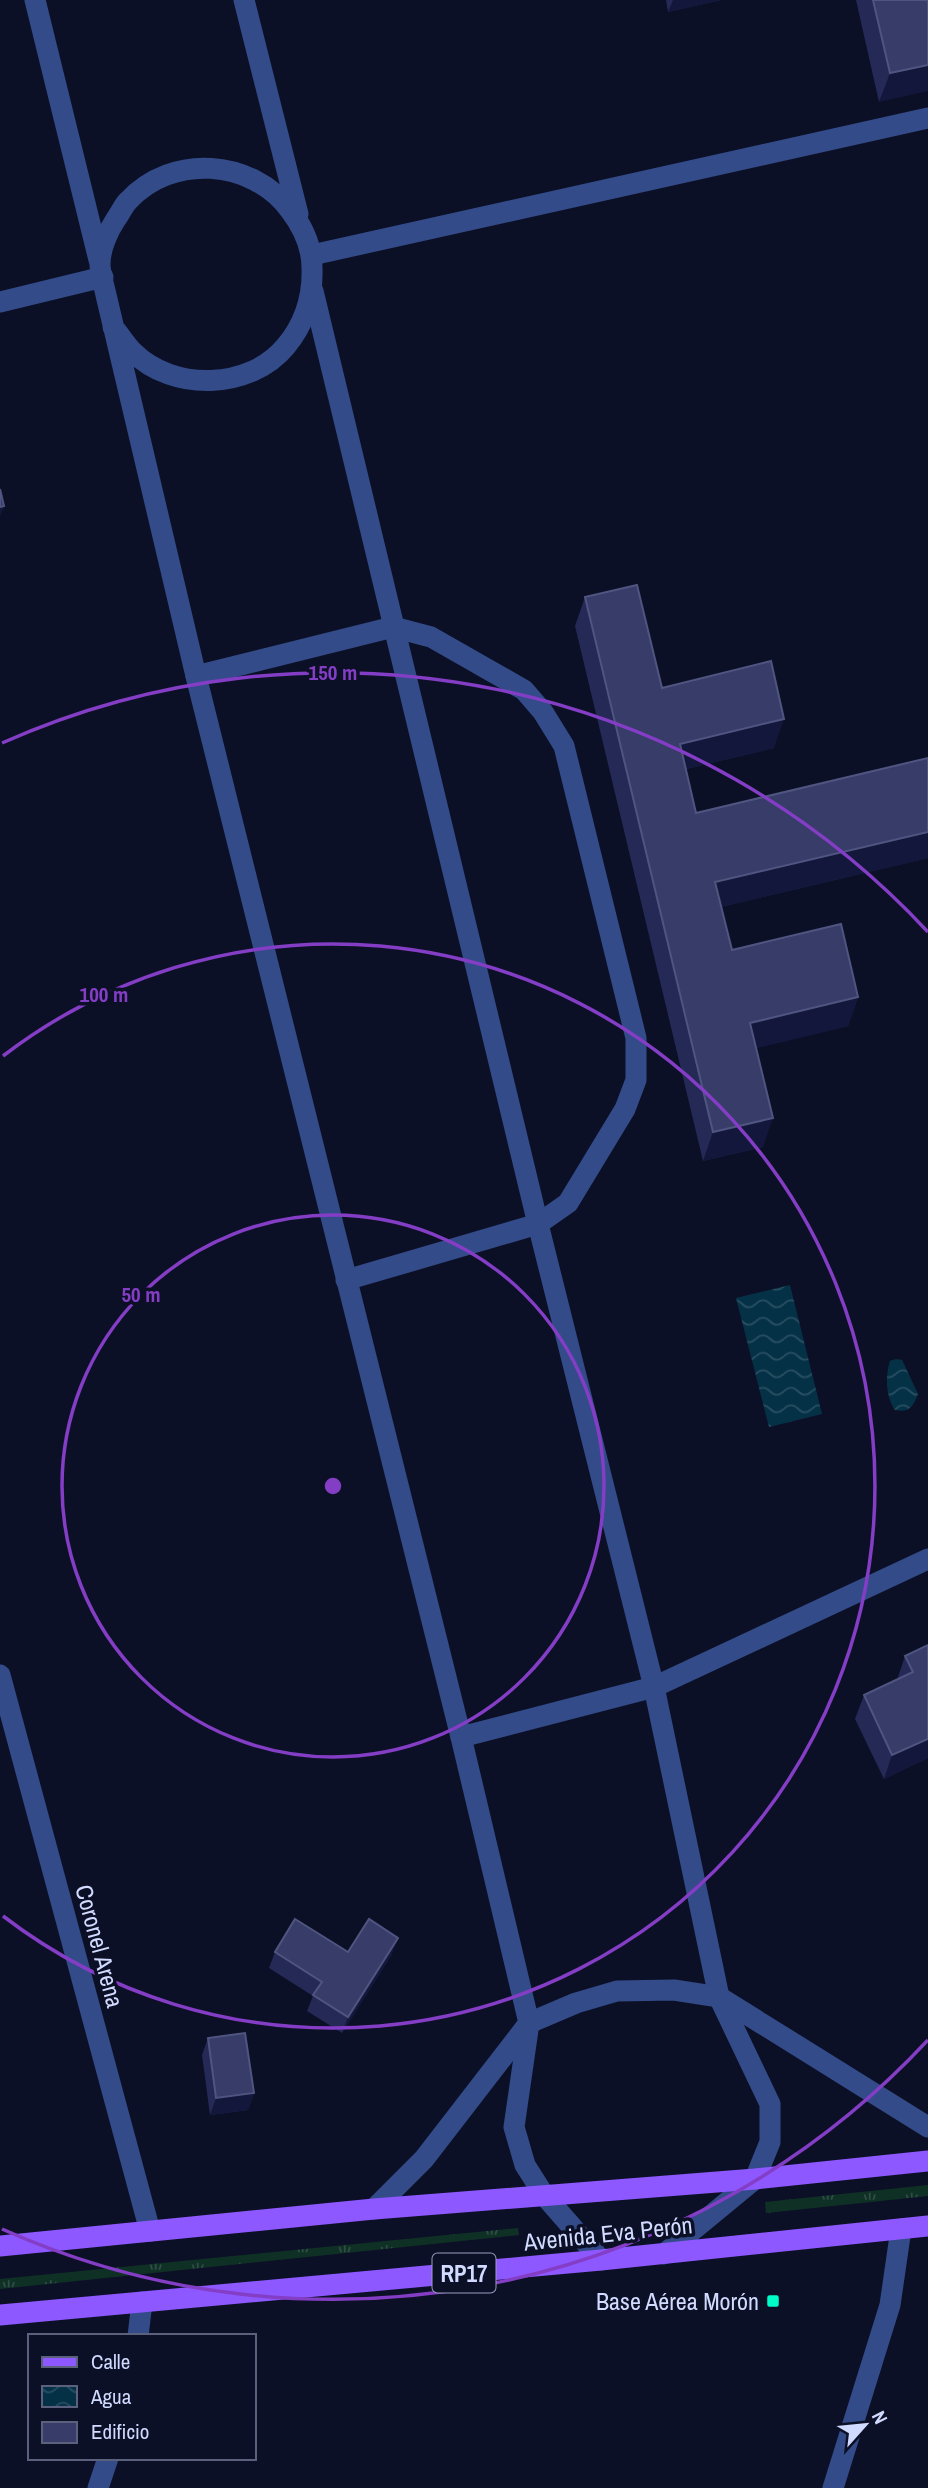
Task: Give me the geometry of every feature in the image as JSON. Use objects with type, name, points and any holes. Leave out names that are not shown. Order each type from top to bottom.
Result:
[{"type":"main road","name":"Avenida Eva Perón","points":[[0,2246],[374,2209],[755,2179],[928,2161]]},
{"type":"main road","name":"Avenida Eva Perón","points":[[0,2315],[601,2260],[928,2226]]},
{"type":"street","points":[[35,0],[196,676],[461,1737],[529,2023],[514,2127],[525,2165],[544,2195],[601,2260]]},
{"type":"street","points":[[244,0],[300,223],[312,255],[313,289],[393,627],[654,1687],[719,1997],[770,2104],[770,2142],[755,2179],[664,2253]]},
{"type":"street","points":[[312,255],[928,118]]},
{"type":"street","points":[[101,270],[109,230],[128,201],[154,181],[186,169],[220,168],[252,177],[280,196],[300,223]]},
{"type":"street","points":[[0,302],[101,270]]},
{"type":"street","points":[[113,327],[134,354],[162,372],[194,381],[227,380],[258,368],[285,348],[303,320],[313,289]]},
{"type":"street","points":[[196,676],[393,627],[430,637],[524,690],[543,712],[564,746],[636,1038],[636,1080],[625,1109],[568,1203],[538,1224],[346,1280]]},
{"type":"street","points":[[461,1737],[654,1687],[928,1559]]},
{"type":"street","name":"Coronel Arena","points":[[0,1675],[150,2231]]},
{"type":"street","points":[[374,2209],[424,2159],[529,2023],[576,2003],[617,1991],[674,1990],[719,1997],[928,2127]]},
{"type":"street","points":[[833,2488],[890,2305],[901,2229]]},
{"type":"street","points":[[138,2334],[142,2302]]},
{"type":"street","points":[[98,2488],[107,2460]]},
{"type":"green space","points":[[928,2185],[928,2196],[766,2213],[765,2202]]},
{"type":"green space","points":[[518,2228],[519,2235],[0,2289],[0,2279]]},
{"type":"water","points":[[790,1285],[822,1414],[769,1427],[736,1298]]},
{"type":"water","points":[[902,1360],[918,1394],[912,1406],[904,1411],[895,1410],[888,1393],[888,1367],[890,1361]]},
{"type":"building","points":[[873,0],[928,0],[928,65],[890,73]]},
{"type":"building","points":[[0,489],[4,506],[0,507]]},
{"type":"building","points":[[637,585],[662,688],[771,661],[784,719],[680,744],[696,813],[928,758],[928,832],[715,882],[732,950],[841,924],[858,997],[750,1023],[773,1118],[713,1132],[585,597]]},
{"type":"building","points":[[928,1645],[928,1739],[892,1755],[864,1695],[913,1672],[905,1656]]},
{"type":"building","points":[[295,1919],[348,1952],[369,1919],[398,1938],[348,2017],[313,1995],[322,1982],[275,1952]]},
{"type":"building","points":[[245,2033],[254,2093],[216,2098],[208,2038]]},
{"type":"place","name":"Base Aérea Morón","points":[[773,2301]]}]
